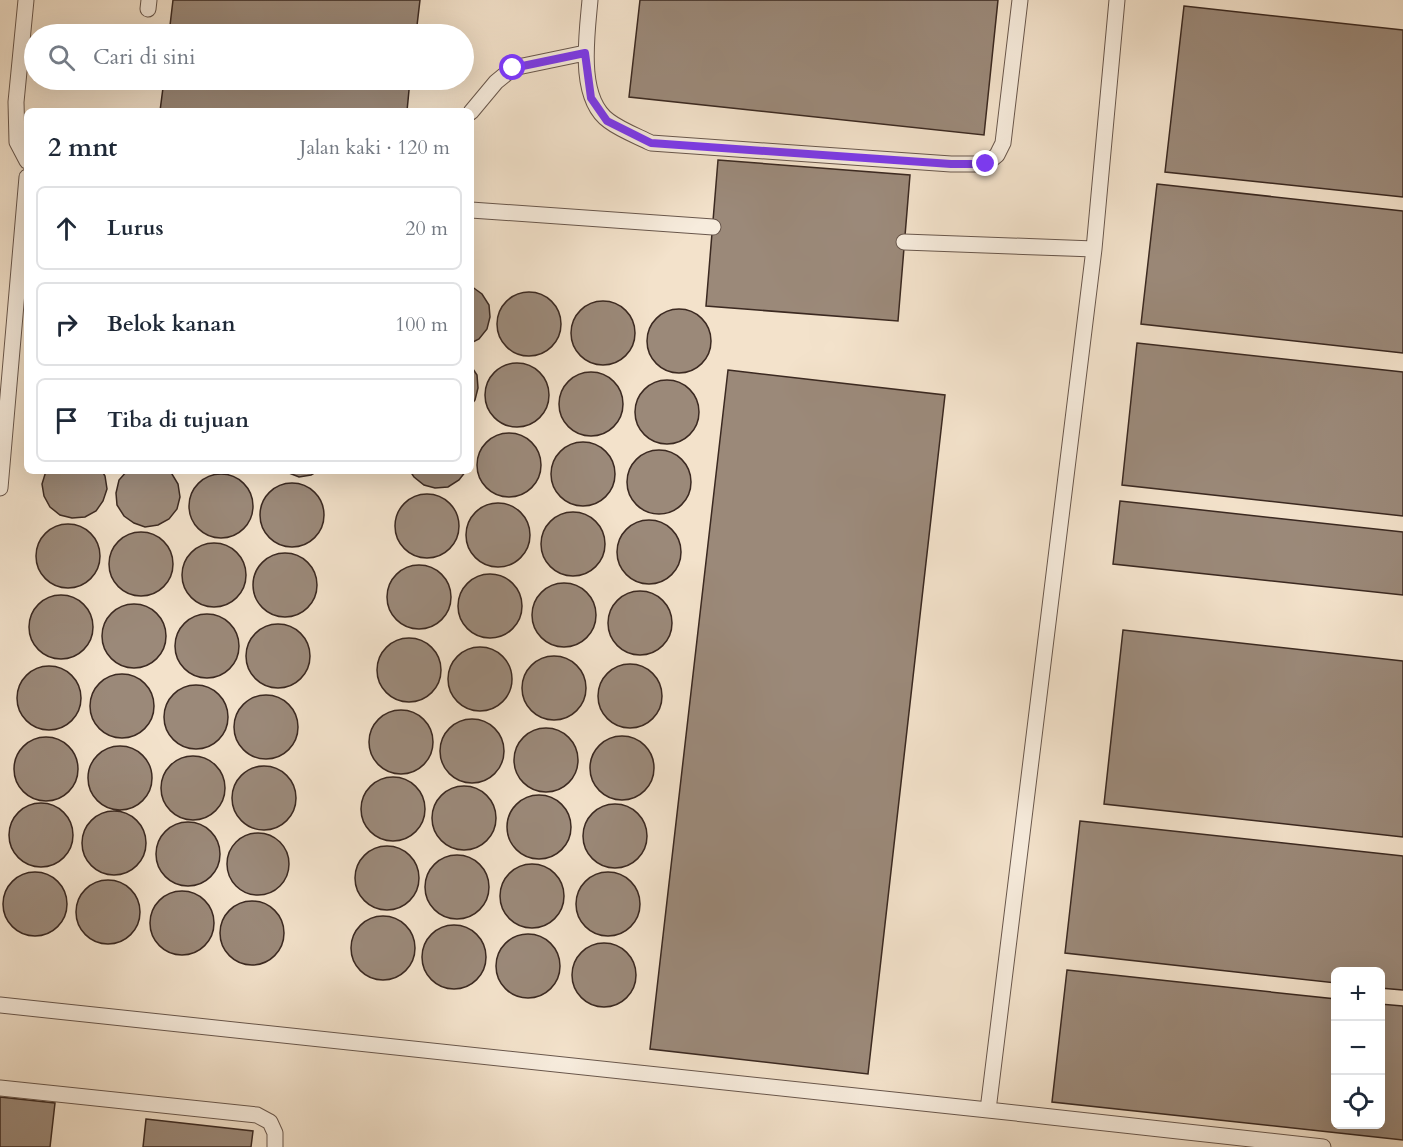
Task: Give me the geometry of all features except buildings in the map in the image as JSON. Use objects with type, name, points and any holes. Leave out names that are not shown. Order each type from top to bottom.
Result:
[{"type":"lane","points":[[24,155],[17,142],[16,102],[26,0]]},
{"type":"lane","points":[[590,0],[585,53],[591,98],[607,121],[651,143],[951,164],[986,164],[998,155],[1003,143],[1020,0]]},
{"type":"lane","points":[[988,1110],[1094,249],[1117,0]]},
{"type":"lane","points":[[474,108],[496,82],[513,68],[585,53]]},
{"type":"lane","points":[[474,210],[712,227]]},
{"type":"lane","points":[[0,488],[24,212]]},
{"type":"lane","points":[[904,242],[1094,249]]},
{"type":"lane","points":[[0,1005],[1323,1147]]},
{"type":"lane","points":[[0,1088],[257,1115],[270,1122],[275,1133],[275,1147]]},
{"type":"route","points":[[513,68],[585,53],[591,98],[607,121],[651,143],[951,164],[986,164]]}]
